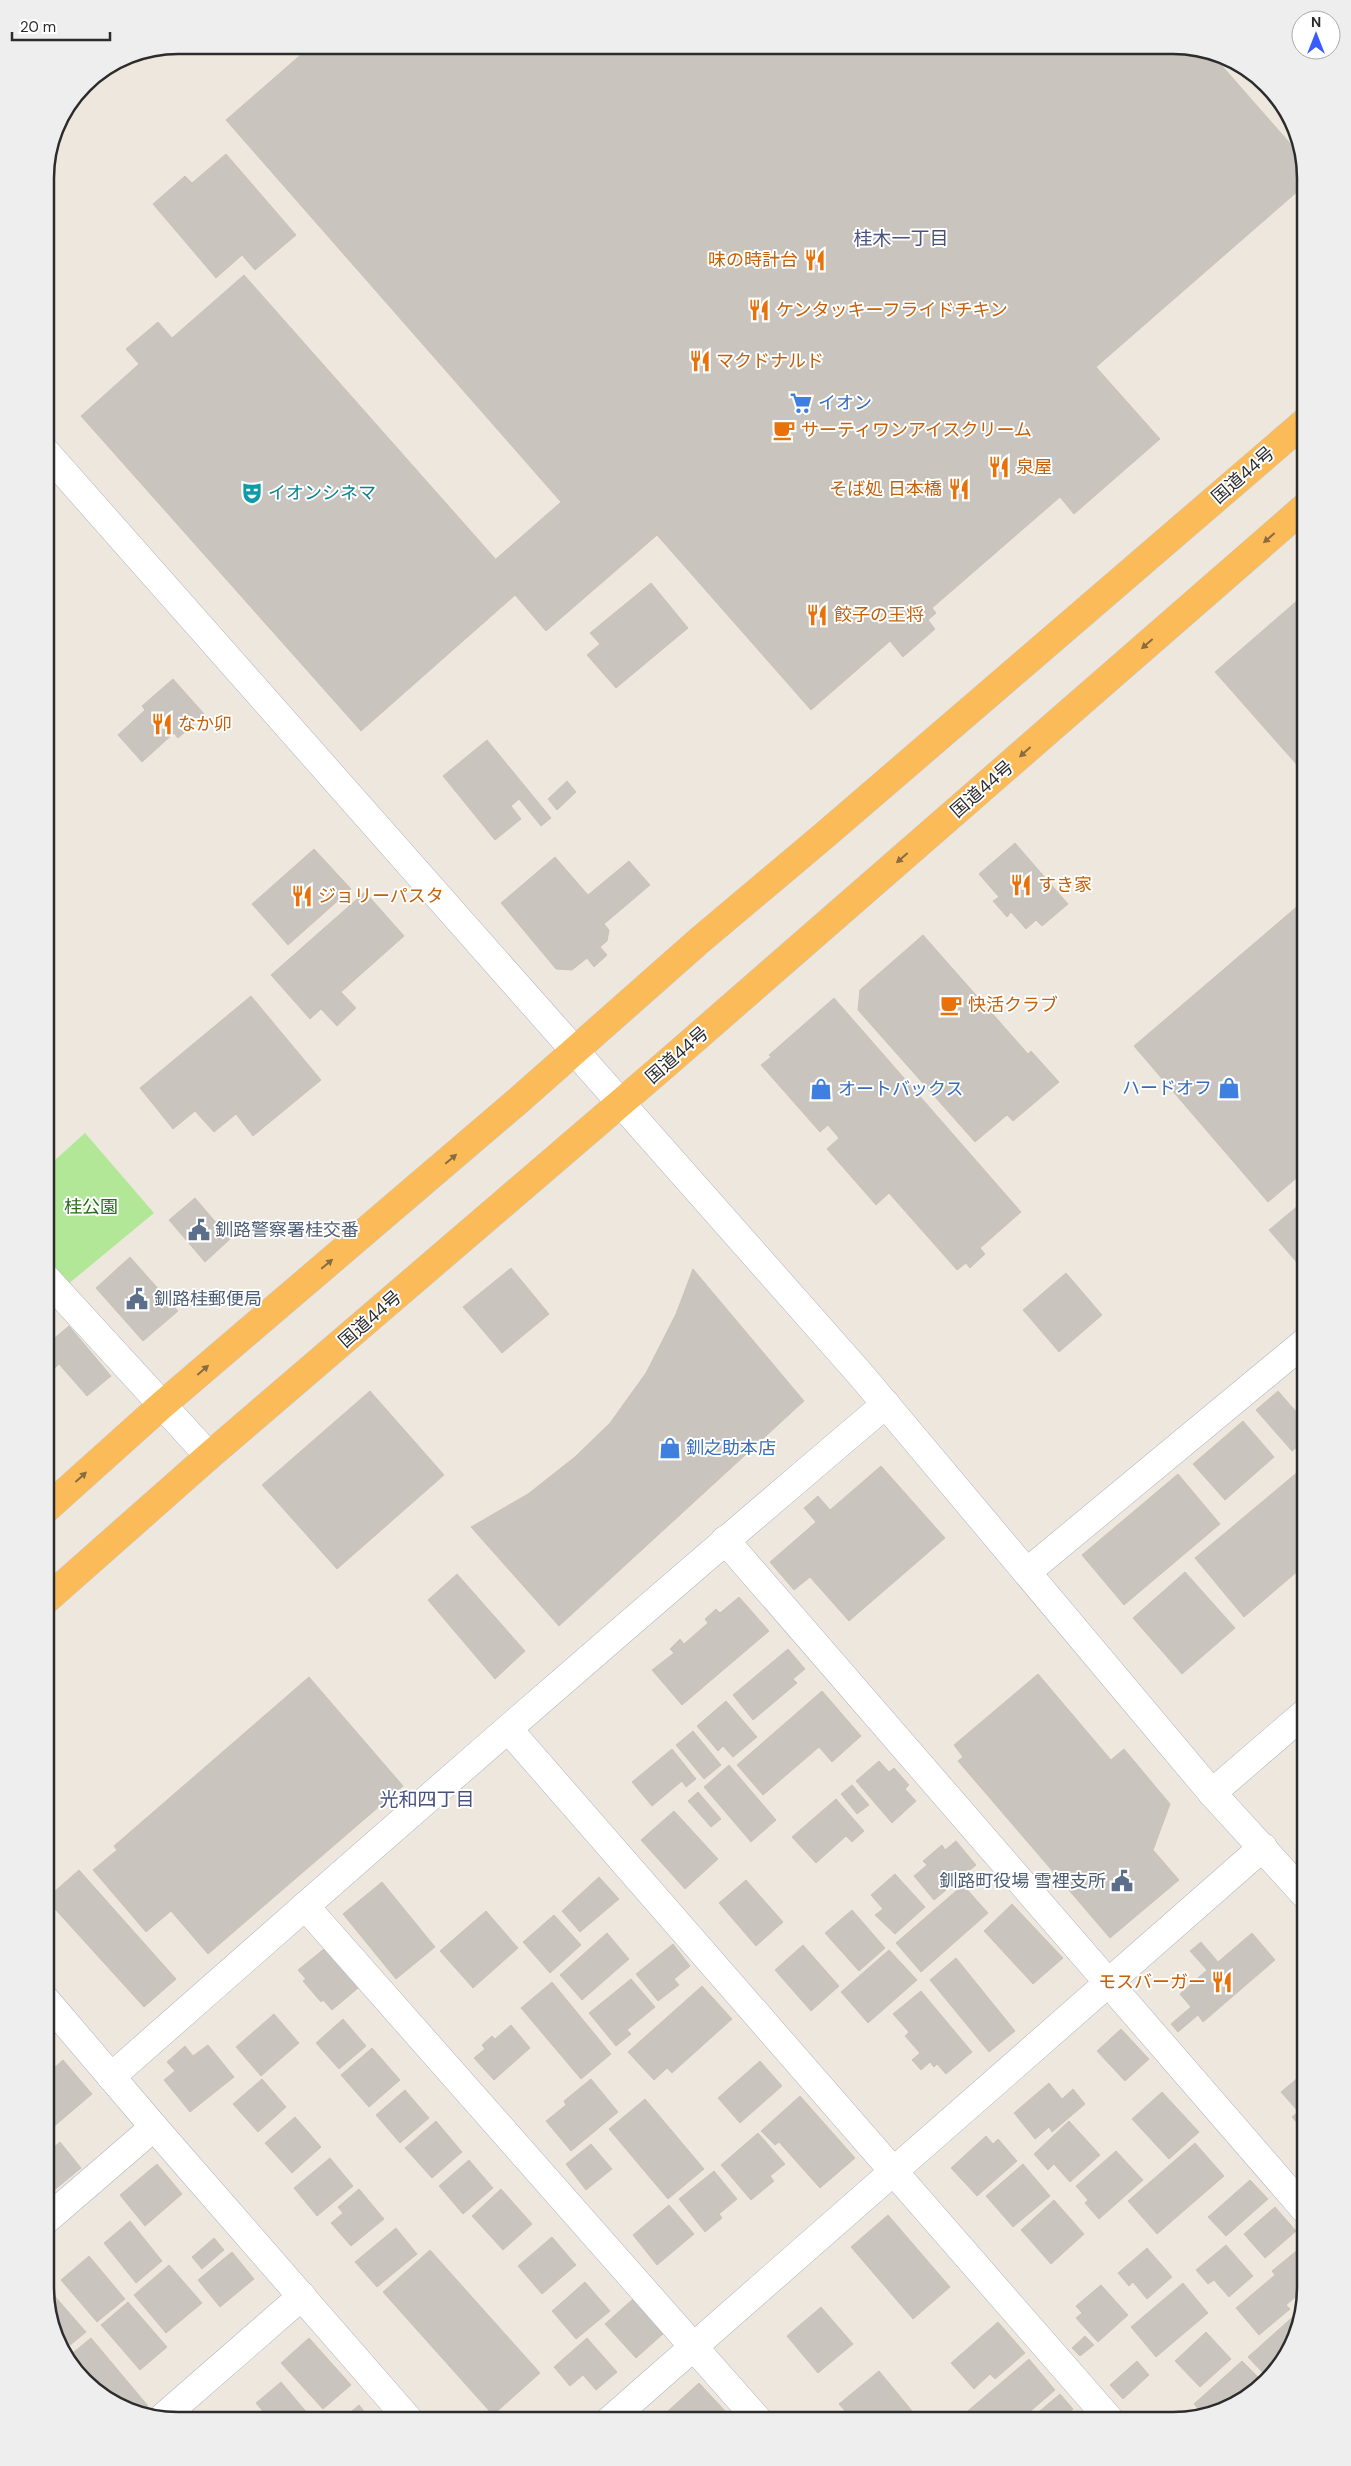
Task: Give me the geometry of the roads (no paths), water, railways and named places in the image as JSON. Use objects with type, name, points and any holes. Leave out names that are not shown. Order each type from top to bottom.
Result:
[{"type":"highway","name":"国道44号","points":[[54,1502],[162,1405],[576,1050],[700,940],[1297,429]]},
{"type":"highway","name":"国道44号","points":[[54,1593],[209,1456],[621,1104],[1297,514]]},
{"type":"street","points":[[54,461],[576,1050],[621,1104],[886,1404],[1212,1793],[1297,1886]]},
{"type":"street","points":[[54,1287],[209,1456]]},
{"type":"street","points":[[1027,1572],[1297,1348]]},
{"type":"street","points":[[111,2077],[725,1540],[886,1404]]},
{"type":"street","points":[[725,1540],[1297,2201]]},
{"type":"street","points":[[1212,1793],[1297,1720]]},
{"type":"street","points":[[508,1730],[1103,2412]]},
{"type":"street","points":[[619,2412],[1263,1847]]},
{"type":"street","points":[[305,1906],[751,2412]]},
{"type":"street","points":[[54,2010],[402,2412]]},
{"type":"street","points":[[54,2213],[154,2127]]},
{"type":"street","points":[[169,2412],[302,2296]]},
{"type":"place","name":"味の時計台","points":[[815,260]]},
{"type":"place","name":"ケンタッキーフライドチキン","points":[[759,310]]},
{"type":"place","name":"マクドナルド","points":[[700,361]]},
{"type":"place","name":"イオン","points":[[801,403]]},
{"type":"place","name":"サーティワンアイスクリーム","points":[[784,430]]},
{"type":"place","name":"泉屋","points":[[999,467]]},
{"type":"place","name":"そば処 日本橋","points":[[959,489]]},
{"type":"place","name":"イオンシネマ","points":[[252,493]]},
{"type":"place","name":"餃子の王将","points":[[817,615]]},
{"type":"place","name":"なか卯","points":[[162,724]]},
{"type":"place","name":"すき家","points":[[1021,885]]},
{"type":"place","name":"ジョリーパスタ","points":[[302,896]]},
{"type":"place","name":"快活クラブ","points":[[951,1005]]},
{"type":"place","name":"ハードオフ","points":[[1229,1088]]},
{"type":"place","name":"オートバックス","points":[[821,1089]]},
{"type":"place","name":"釧路警察署桂交番","points":[[199,1230]]},
{"type":"place","name":"釧路桂郵便局","points":[[137,1299]]},
{"type":"place","name":"釧之助本店","points":[[670,1448]]},
{"type":"place","name":"釧路町役場 雪裡支所","points":[[1122,1881]]},
{"type":"place","name":"モスバーガー","points":[[1222,1982]]},
{"type":"district","name":"桂木一丁目","points":[[901,238]]},
{"type":"district","name":"光和四丁目","points":[[427,1799]]},
{"type":"park label","name":"桂公園","points":[[91,1207]]}]
